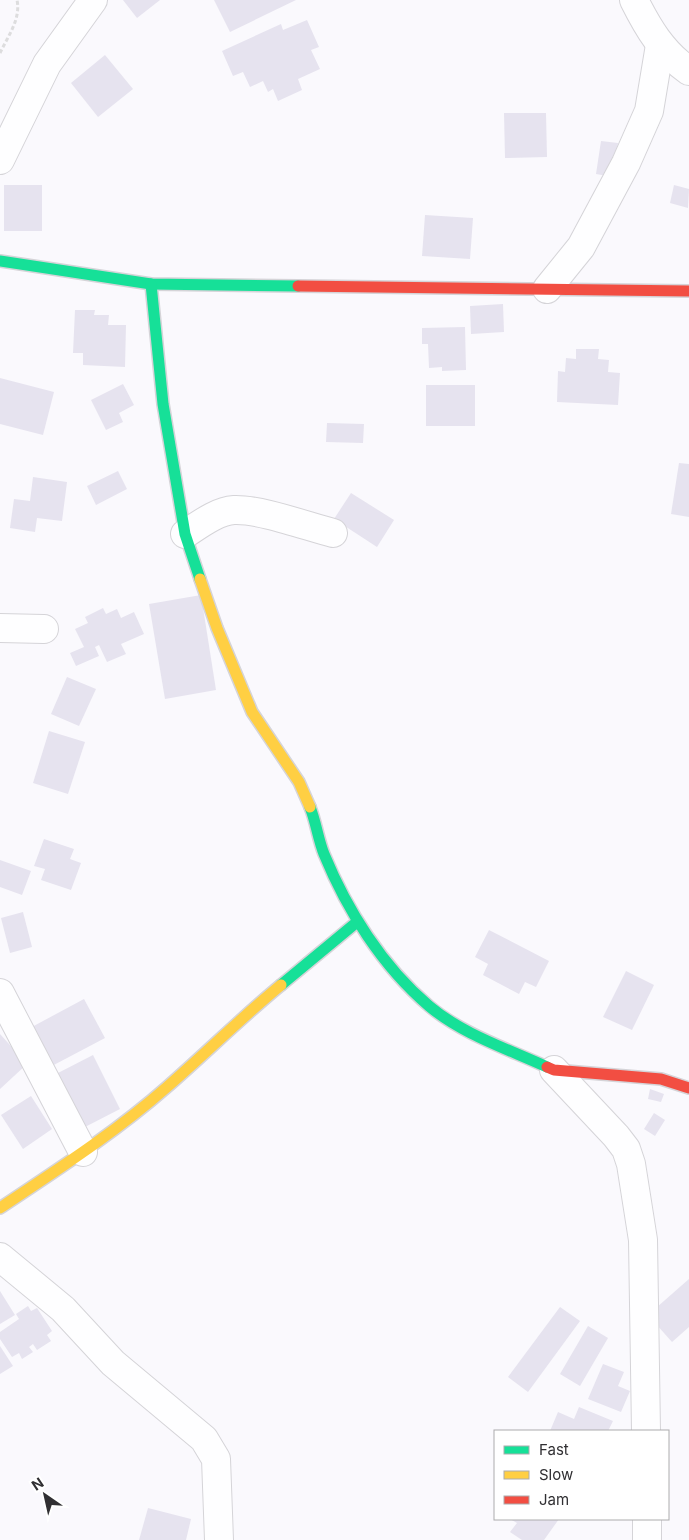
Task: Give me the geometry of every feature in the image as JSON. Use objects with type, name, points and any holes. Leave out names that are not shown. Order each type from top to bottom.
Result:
[{"type":"street","points":[[0,160],[47,64],[93,0]]},
{"type":"street","points":[[634,0],[652,35],[675,61],[689,71]]},
{"type":"street","points":[[547,289],[581,247],[626,163],[648,111],[660,45]]},
{"type":"street","points":[[0,261],[151,284],[689,290]]},
{"type":"street","points":[[151,284],[163,404],[185,534],[217,628],[244,694],[252,712],[299,782],[313,815],[324,853],[357,922],[402,980],[430,1007],[469,1031],[554,1070],[661,1079],[689,1088]]},
{"type":"street","points":[[185,534],[213,517],[233,510],[249,511],[333,534]]},
{"type":"street","points":[[0,628],[44,630]]},
{"type":"street","points":[[0,1208],[83,1152],[166,1088],[248,1012],[357,922]]},
{"type":"street","points":[[0,993],[83,1152]]},
{"type":"street","points":[[554,1070],[616,1136],[626,1149],[630,1164],[643,1240],[646,1430]]},
{"type":"street","points":[[0,1257],[62,1309],[113,1364],[204,1439],[216,1460],[219,1540]]},
{"type":"street","points":[[647,1520],[647,1540]]},
{"type":"path","points":[[0,53],[17,20],[19,8],[17,0]]},
{"type":"building","points":[[123,0],[160,0],[137,18]]},
{"type":"building","points":[[214,0],[296,0],[230,32]]},
{"type":"building","points":[[307,20],[319,47],[311,50],[320,69],[298,79],[302,90],[278,101],[273,89],[268,92],[263,81],[250,87],[243,72],[233,76],[222,51],[281,24],[283,30]]},
{"type":"building","points":[[105,55],[133,89],[98,117],[71,83]]},
{"type":"building","points":[[504,113],[546,113],[547,157],[505,158]]},
{"type":"building","points":[[601,141],[618,143],[613,177],[596,174]]},
{"type":"building","points":[[4,185],[42,185],[42,231],[4,231]]},
{"type":"building","points":[[674,185],[689,189],[688,208],[670,203]]},
{"type":"building","points":[[425,215],[473,218],[470,259],[422,256]]},
{"type":"building","points":[[503,304],[504,332],[471,334],[470,306]]},
{"type":"building","points":[[75,310],[95,310],[94,315],[109,315],[108,325],[126,325],[125,367],[83,365],[83,353],[73,353]]},
{"type":"building","points":[[465,327],[466,370],[442,371],[442,367],[429,368],[428,344],[422,344],[422,328]]},
{"type":"building","points":[[576,349],[599,349],[598,359],[609,360],[608,372],[620,373],[618,405],[557,402],[558,371],[565,372],[566,358],[576,359]]},
{"type":"building","points":[[0,378],[54,392],[43,435],[0,424]]},
{"type":"building","points":[[123,384],[134,405],[119,413],[123,422],[106,430],[91,400]]},
{"type":"building","points":[[426,385],[475,385],[475,426],[426,426]]},
{"type":"building","points":[[327,423],[364,424],[363,443],[326,442]]},
{"type":"building","points":[[679,463],[689,464],[689,517],[671,514]]},
{"type":"building","points":[[118,471],[127,489],[96,505],[87,486]]},
{"type":"building","points":[[33,477],[67,482],[62,521],[37,518],[35,532],[10,528],[14,499],[30,501]]},
{"type":"building","points":[[351,493],[394,520],[377,547],[334,519]]},
{"type":"building","points":[[201,595],[216,690],[165,699],[149,604]]},
{"type":"building","points":[[103,608],[106,614],[117,609],[121,618],[134,612],[144,634],[121,644],[126,654],[107,662],[99,645],[95,647],[99,656],[76,666],[70,653],[84,647],[75,629],[88,623],[85,617]]},
{"type":"building","points":[[67,677],[96,689],[79,726],[51,714]]},
{"type":"building","points":[[49,731],[85,742],[68,794],[33,783]]},
{"type":"building","points":[[44,839],[74,849],[70,859],[81,863],[71,890],[41,880],[45,869],[34,866]]},
{"type":"building","points":[[0,860],[31,871],[22,895],[0,887]]},
{"type":"building","points":[[23,912],[32,947],[10,953],[1,918]]},
{"type":"building","points":[[489,930],[549,961],[536,987],[525,982],[519,994],[483,975],[488,964],[475,957]]},
{"type":"building","points":[[626,971],[654,985],[632,1030],[603,1017]]},
{"type":"building","points":[[84,999],[105,1038],[50,1067],[30,1028]]},
{"type":"building","points":[[0,1034],[27,1064],[0,1089]]},
{"type":"building","points":[[93,1055],[120,1109],[85,1127],[58,1073]]},
{"type":"building","points":[[650,1089],[664,1094],[661,1102],[648,1099]]},
{"type":"building","points":[[31,1096],[52,1129],[23,1149],[1,1115]]},
{"type":"building","points":[[654,1113],[665,1120],[655,1136],[644,1129]]},
{"type":"building","points":[[689,1279],[689,1327],[672,1342],[648,1315]]},
{"type":"building","points":[[0,1291],[15,1315],[0,1324]]},
{"type":"building","points":[[28,1306],[31,1311],[37,1308],[52,1331],[47,1335],[51,1341],[37,1350],[33,1344],[29,1347],[33,1352],[22,1359],[19,1353],[12,1357],[0,1339],[0,1332],[19,1319],[16,1314]]},
{"type":"building","points":[[560,1307],[580,1321],[528,1392],[508,1377]]},
{"type":"building","points":[[588,1326],[608,1338],[580,1386],[560,1374]]},
{"type":"building","points":[[0,1346],[13,1366],[0,1374]]},
{"type":"building","points":[[603,1364],[624,1372],[618,1386],[630,1391],[621,1412],[588,1399]]},
{"type":"building","points":[[579,1407],[613,1421],[608,1430],[550,1430],[558,1412],[574,1419]]},
{"type":"building","points":[[148,1508],[191,1519],[186,1540],[139,1540]]},
{"type":"building","points":[[512,1520],[558,1520],[544,1540],[522,1540],[510,1532],[517,1523]]},
{"type":"traffic: fast","points":[[0,261],[151,284],[298,286]]},
{"type":"traffic: fast","points":[[151,284],[163,404],[185,534],[200,579]]},
{"type":"traffic: fast","points":[[310,807],[324,854],[333,875],[355,916],[381,955],[396,973],[429,1006],[456,1025],[547,1067]]},
{"type":"traffic: fast","points":[[281,985],[357,922]]},
{"type":"traffic: slow","points":[[200,579],[217,628],[252,712],[299,782],[310,807]]},
{"type":"traffic: slow","points":[[0,1208],[86,1150],[148,1104],[281,985]]},
{"type":"traffic: jam","points":[[298,286],[689,291]]},
{"type":"traffic: jam","points":[[547,1067],[554,1070],[661,1079],[689,1088]]}]
